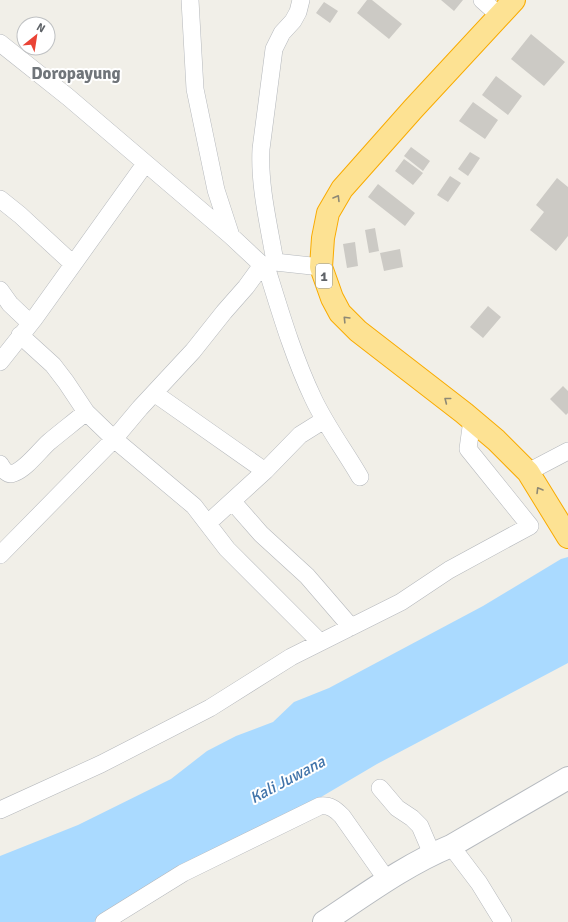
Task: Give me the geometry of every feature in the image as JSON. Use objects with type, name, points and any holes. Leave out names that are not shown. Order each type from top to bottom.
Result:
[{"type":"highway","name":"1","points":[[514,0],[413,109],[342,189],[328,213],[323,238],[321,267],[332,298],[340,313],[358,332],[496,440],[528,472],[564,530]]},
{"type":"street","points":[[190,0],[195,89],[216,190],[231,236]]},
{"type":"street","points":[[301,0],[298,12],[293,21],[282,33],[274,49],[261,149],[260,165],[268,264],[288,337],[313,399],[324,420],[360,477]]},
{"type":"street","points":[[482,0],[500,16]]},
{"type":"street","points":[[1,48],[68,97],[231,236],[268,264],[321,267]]},
{"type":"street","points":[[0,362],[145,164]]},
{"type":"street","points":[[0,199],[20,215],[73,264]]},
{"type":"street","points":[[0,555],[114,439],[140,408],[193,351],[246,287],[268,264]]},
{"type":"street","points":[[0,290],[25,329],[66,382],[86,412],[114,439],[194,506],[227,549],[320,642]]},
{"type":"street","points":[[154,393],[265,471]]},
{"type":"street","points":[[0,464],[9,474],[13,474],[86,412]]},
{"type":"street","points":[[208,523],[233,502],[300,435],[324,420]]},
{"type":"street","points":[[0,810],[101,764],[210,708],[291,657],[401,602],[449,570],[530,526],[468,449],[472,420]]},
{"type":"street","points":[[528,472],[568,451]]},
{"type":"street","points":[[233,502],[261,534],[307,576],[351,627]]},
{"type":"street","points":[[324,922],[387,880],[568,778]]},
{"type":"street","points":[[380,788],[397,808],[412,818],[441,850],[480,883],[503,922]]},
{"type":"street","points":[[104,922],[183,873],[320,806],[326,805],[333,808],[342,816],[387,880]]},
{"type":"water","name":"Kali Juwana","points":[[568,557],[568,663],[377,764],[255,836],[151,889],[94,922],[0,922],[0,856],[78,825],[171,779],[207,751],[236,736],[273,722],[294,702],[329,688],[483,606],[561,559]]},
{"type":"building","points":[[367,0],[372,0],[402,24],[389,39],[357,13]]},
{"type":"building","points":[[441,0],[463,0],[454,11]]},
{"type":"building","points":[[324,2],[338,11],[330,23],[316,13]]},
{"type":"building","points":[[531,34],[565,62],[544,86],[511,59]]},
{"type":"building","points":[[496,76],[522,96],[508,115],[482,95]]},
{"type":"building","points":[[473,102],[498,120],[485,139],[459,121]]},
{"type":"building","points":[[411,147],[430,161],[423,171],[404,156]]},
{"type":"building","points":[[470,152],[480,158],[468,176],[458,169]]},
{"type":"building","points":[[404,159],[423,173],[413,185],[395,171]]},
{"type":"building","points":[[450,176],[461,183],[448,202],[437,195]]},
{"type":"building","points":[[557,178],[568,187],[568,236],[556,251],[530,230],[544,212],[536,205]]},
{"type":"building","points":[[378,184],[415,213],[405,226],[368,197]]},
{"type":"building","points":[[375,228],[379,251],[369,253],[365,230]]},
{"type":"building","points":[[355,242],[358,266],[347,268],[343,244]]},
{"type":"building","points":[[400,249],[403,267],[384,271],[380,253]]},
{"type":"building","points":[[488,306],[501,317],[483,338],[470,327]]},
{"type":"building","points":[[563,386],[568,391],[568,413],[566,415],[550,399]]},
{"type":"district","name":"Doropayung","points":[[76,73]]}]
